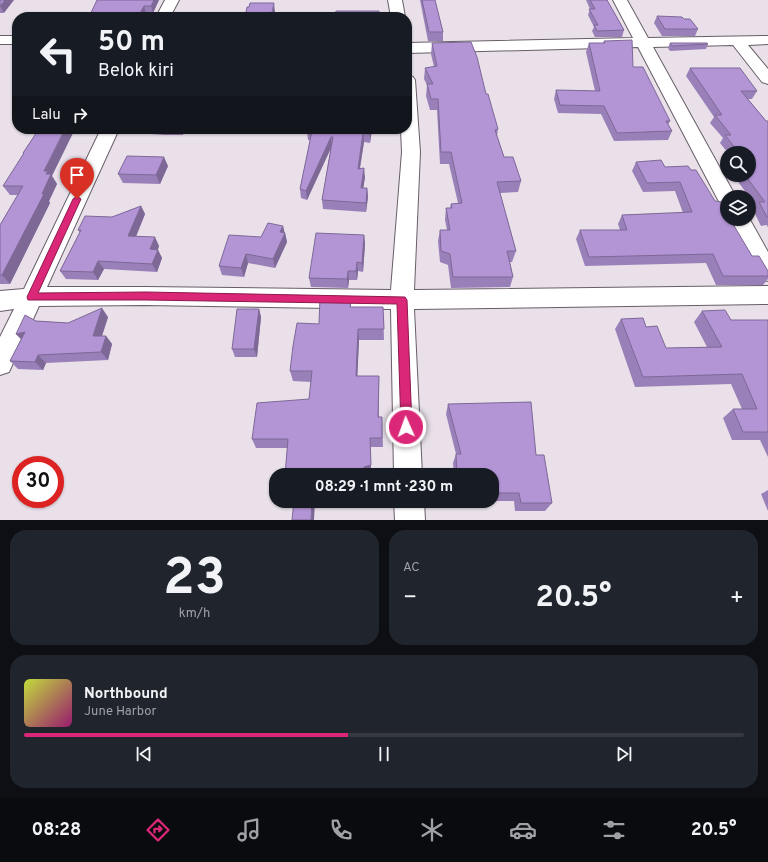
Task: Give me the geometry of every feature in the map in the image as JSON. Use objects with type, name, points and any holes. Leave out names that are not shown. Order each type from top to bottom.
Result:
[{"type":"street","points":[[166,12],[172,0]]},
{"type":"street","points":[[395,0],[397,12]]},
{"type":"street","points":[[620,0],[723,190]]},
{"type":"street","points":[[0,40],[12,40]]},
{"type":"street","points":[[412,48],[768,40]]},
{"type":"street","points":[[737,41],[768,79]]},
{"type":"street","points":[[0,364],[108,134]]},
{"type":"street","points":[[408,468],[402,300],[411,152],[410,134]]},
{"type":"street","points":[[743,226],[768,272]]},
{"type":"street","points":[[0,301],[32,297],[146,296],[402,300],[768,295]]},
{"type":"street","points":[[409,508],[410,520]]},
{"type":"building","points":[[0,0],[5,0],[0,6]]},
{"type":"building","points":[[97,0],[154,0],[151,6],[144,6],[141,12],[91,12]]},
{"type":"building","points":[[422,0],[435,0],[443,32],[429,32]]},
{"type":"building","points":[[590,0],[607,0],[624,30],[597,31],[594,25],[598,25],[589,9],[595,9]]},
{"type":"building","points":[[250,3],[274,3],[272,12],[246,12],[247,7],[249,7]]},
{"type":"building","points":[[336,11],[379,11],[379,12]]},
{"type":"building","points":[[657,16],[682,17],[684,19],[690,19],[698,29],[665,29]]},
{"type":"building","points":[[632,40],[633,67],[643,67],[670,121],[666,121],[672,131],[617,133],[604,106],[560,105],[556,90],[600,91],[589,43]]},
{"type":"building","points":[[471,42],[477,57],[486,94],[488,94],[498,129],[495,130],[504,157],[513,157],[521,181],[497,182],[516,251],[507,251],[513,277],[453,277],[450,254],[441,251],[440,230],[450,230],[446,208],[452,208],[451,204],[462,203],[451,152],[441,152],[438,99],[431,99],[427,84],[433,84],[425,68],[437,66],[432,43]]},
{"type":"building","points":[[670,43],[707,43],[708,44],[672,46]]},
{"type":"building","points":[[690,68],[740,68],[757,91],[741,91],[766,121],[768,121],[768,217],[759,202],[765,202],[750,182],[756,182],[756,146],[734,146],[725,135],[731,135],[715,115],[722,115]]},
{"type":"building","points":[[36,134],[62,134],[44,171],[48,171],[46,174],[51,174],[42,194],[44,194],[2,275],[0,275],[0,225],[23,186],[3,186]]},
{"type":"building","points":[[311,134],[363,134],[358,169],[364,168],[361,188],[367,188],[366,203],[322,200],[333,137],[331,137],[306,191],[300,189]]},
{"type":"building","points":[[127,156],[164,157],[156,175],[118,174]]},
{"type":"building","points":[[661,160],[665,167],[688,166],[691,170],[696,170],[715,201],[720,202],[720,226],[734,226],[752,256],[759,256],[768,271],[768,276],[723,276],[713,254],[589,257],[580,230],[627,230],[622,215],[692,212],[680,182],[647,183],[636,162]]},
{"type":"building","points":[[141,206],[128,236],[155,237],[150,249],[158,250],[152,264],[98,261],[93,272],[60,271],[81,230],[78,230],[85,216],[112,217]]},
{"type":"building","points":[[268,223],[283,226],[280,232],[285,233],[273,259],[246,254],[241,268],[219,266],[229,235],[261,237]]},
{"type":"building","points":[[316,233],[364,235],[362,263],[357,262],[356,271],[348,271],[347,279],[309,278]]},
{"type":"building","points":[[320,298],[345,298],[344,301],[351,301],[350,307],[383,307],[384,329],[358,329],[356,376],[379,376],[378,417],[382,417],[382,438],[370,438],[371,465],[364,468],[286,468],[288,439],[252,439],[257,403],[309,399],[312,371],[290,371],[293,346],[297,323],[319,324]]},
{"type":"building","points":[[102,308],[93,336],[106,336],[101,352],[38,355],[35,362],[10,361],[25,332],[16,334],[25,315],[36,321],[68,323]]},
{"type":"building","points":[[237,309],[259,309],[254,349],[232,349]]},
{"type":"building","points":[[725,310],[731,320],[768,320],[768,432],[743,432],[733,409],[757,409],[742,374],[643,377],[621,319],[643,318],[646,327],[657,326],[666,348],[722,347],[702,311]]},
{"type":"building","points":[[531,402],[536,455],[544,455],[552,503],[521,503],[519,493],[499,493],[499,468],[457,468],[456,454],[461,454],[448,404]]},
{"type":"building","points":[[293,508],[312,508],[311,520],[292,520]]},
{"type":"route","points":[[77,199],[32,297],[146,296],[402,300],[406,427]]}]
